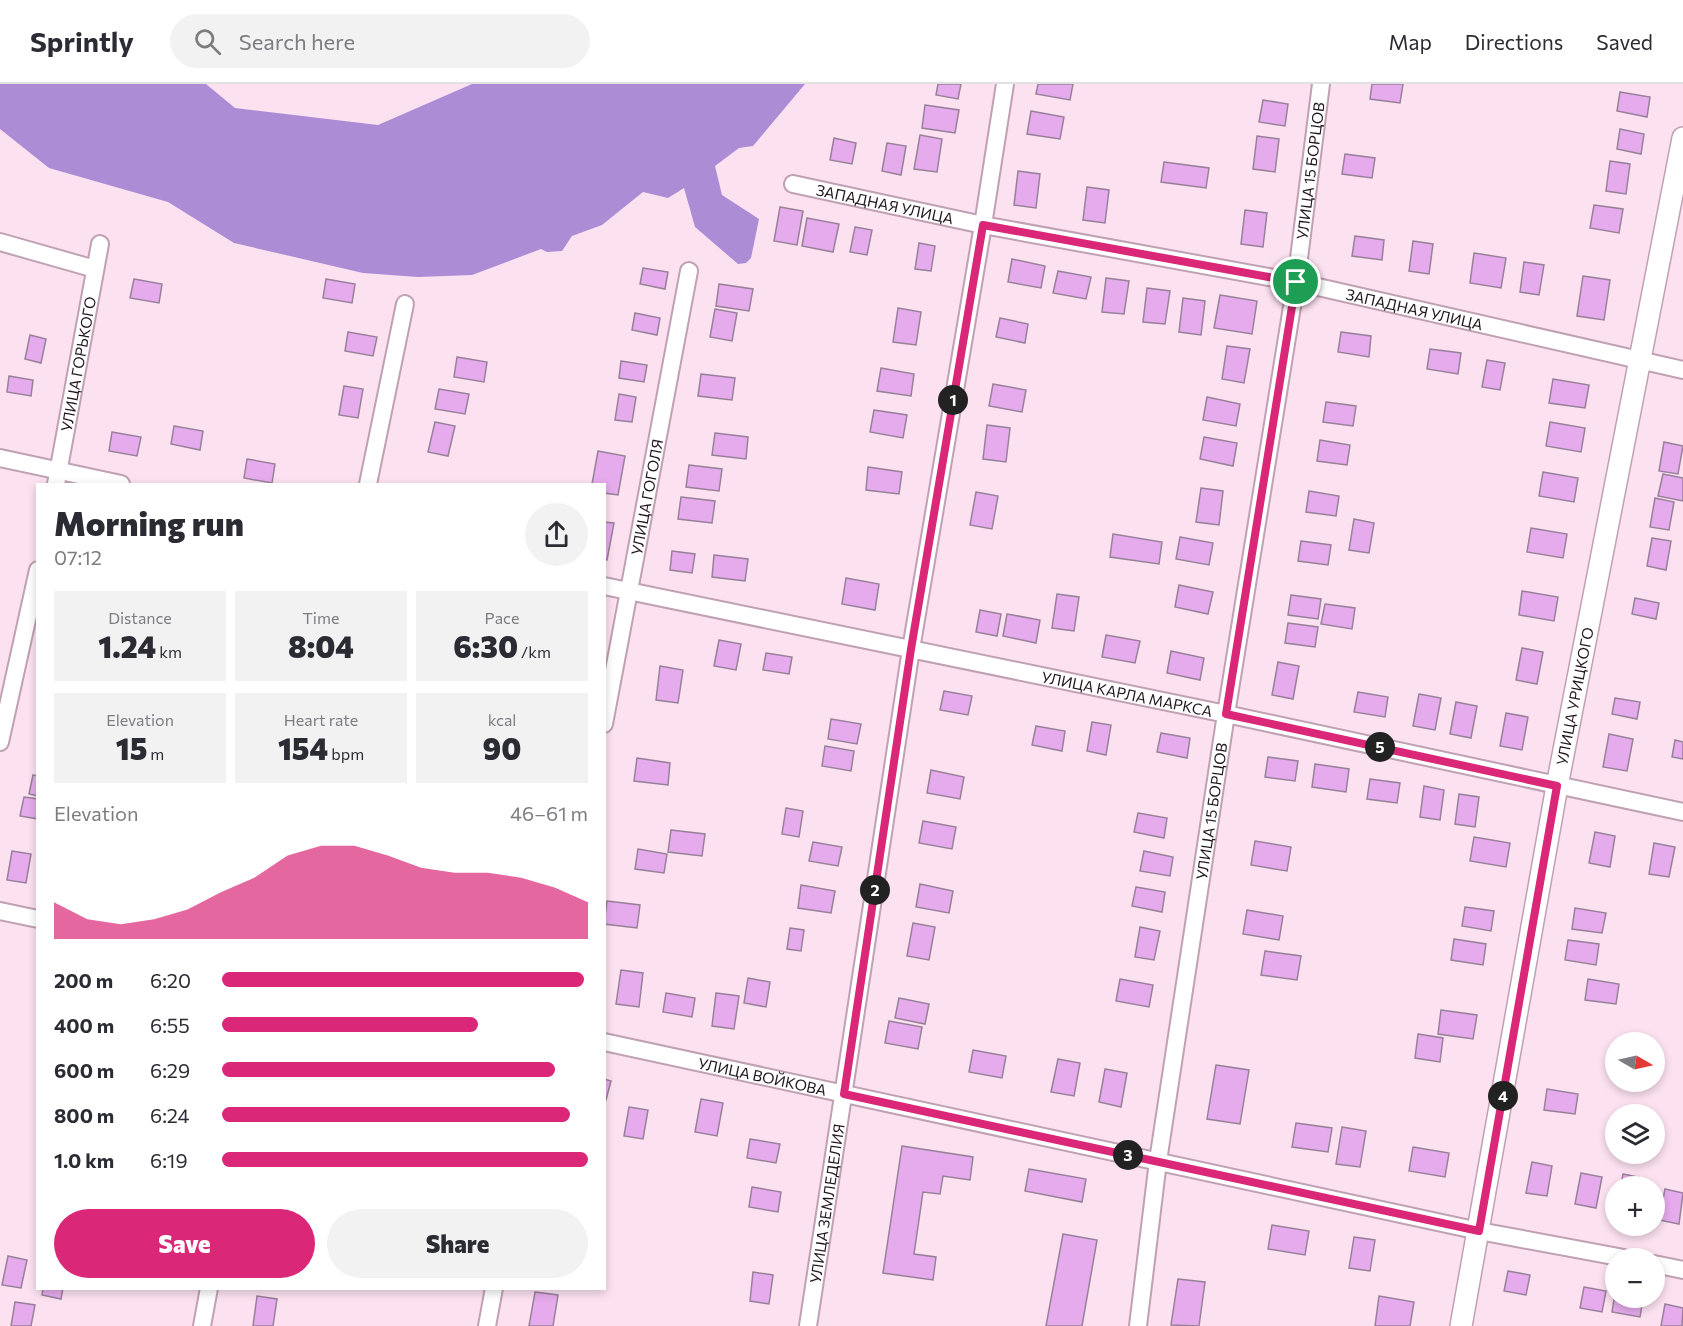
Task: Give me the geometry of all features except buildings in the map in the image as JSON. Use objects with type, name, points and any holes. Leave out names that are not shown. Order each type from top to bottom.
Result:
[{"type":"street","name":"УЛИЦА ЗЕМЛЕДЕЛИЯ","points":[[808,1326],[911,649],[1005,84]]},
{"type":"street","name":"УЛИЦА 15 БОРЦОВ","points":[[1138,1326],[1158,1161],[1226,714],[1296,282],[1321,84]]},
{"type":"street","name":"УЛИЦА УРИЦКОГО","points":[[1461,1326],[1557,786],[1683,138]]},
{"type":"street","name":"ЗАПАДНАЯ УЛИЦА","points":[[793,184],[983,225],[1296,282],[1683,370]]},
{"type":"street","points":[[0,242],[94,269]]},
{"type":"street","name":"УЛИЦА ГОРЬКОГО","points":[[58,478],[100,244]]},
{"type":"street","name":"УЛИЦА ГОГОЛЯ","points":[[606,714],[689,271]]},
{"type":"street","points":[[368,483],[405,304]]},
{"type":"street","points":[[0,458],[58,478],[110,483]]},
{"type":"street","points":[[0,742],[36,579]]},
{"type":"street","name":"УЛИЦА КАРЛА МАРКСА","points":[[606,586],[1226,714],[1683,812]]},
{"type":"street","points":[[0,911],[36,919]]},
{"type":"street","name":"УЛИЦА ВОЙКОВА","points":[[606,1042],[1479,1231],[1605,1255]]},
{"type":"street","points":[[1665,1266],[1683,1270]]},
{"type":"street","points":[[202,1326],[209,1290]]},
{"type":"street","points":[[487,1326],[494,1290]]},
{"type":"shaded area","points":[[0,84],[206,84],[235,108],[378,125],[472,84],[805,84],[753,146],[739,148],[715,166],[722,195],[759,219],[751,258],[746,263],[738,264],[695,227],[684,188],[668,198],[643,192],[602,225],[572,236],[562,251],[547,252],[541,249],[472,275],[418,277],[363,273],[234,243],[168,202],[49,168],[0,129]]},
{"type":"route","points":[[983,225],[1296,282],[1226,714],[1557,786],[1479,1231],[844,1094],[911,649],[983,225]]}]
